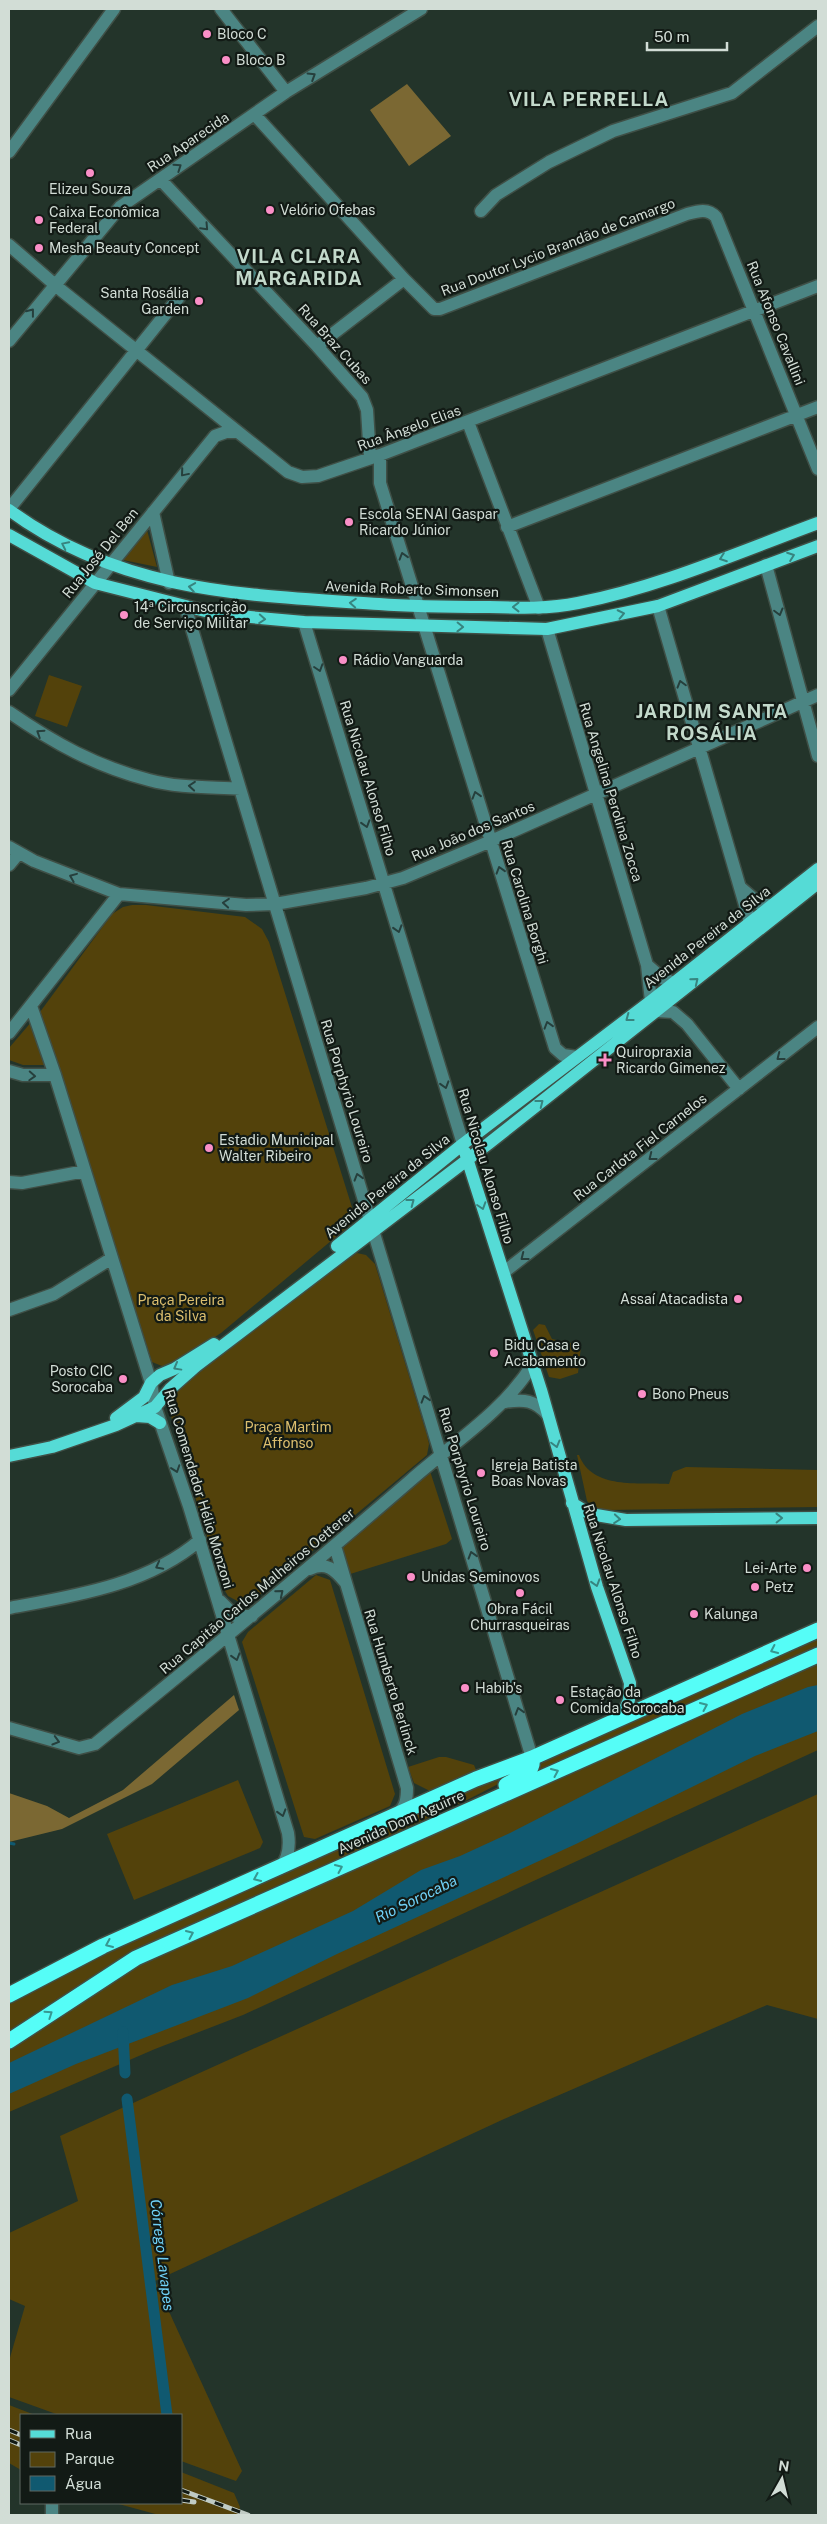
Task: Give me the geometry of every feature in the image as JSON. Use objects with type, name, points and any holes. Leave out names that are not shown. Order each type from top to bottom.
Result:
[{"type":"highway","name":"Avenida Dom Aguirre","points":[[9,1995],[102,1946],[280,1868],[397,1814],[507,1766],[532,1758],[818,1630]]},
{"type":"highway","name":"Avenida Dom Aguirre","points":[[9,2041],[136,1958],[818,1655]]},
{"type":"highway","points":[[447,1820],[530,1770],[533,1764],[532,1758]]},
{"type":"main road","name":"Avenida Roberto Simonsen","points":[[9,509],[36,530],[110,566],[169,582],[254,596],[419,607],[539,608],[576,603],[640,588],[818,523]]},
{"type":"main road","points":[[9,535],[95,583],[217,614],[304,622],[547,629],[658,606],[818,546]]},
{"type":"main road","name":"Avenida Pereira da Silva","points":[[95,1432],[144,1396],[151,1383],[160,1375],[174,1369],[224,1337],[372,1225],[467,1159],[654,1006],[674,983],[818,869]]},
{"type":"main road","name":"Avenida Pereira da Silva","points":[[9,1456],[52,1447],[95,1432],[155,1407],[196,1366],[372,1225],[463,1144],[577,1057],[654,1006],[676,996],[818,883]]},
{"type":"main road","name":"Rua Nicolau Alonso Filho","points":[[463,1144],[541,1390],[572,1503],[630,1683],[629,1700],[621,1718]]},
{"type":"main road","points":[[449,1172],[466,1176],[474,1181]]},
{"type":"main road","points":[[133,1416],[150,1417],[160,1423]]},
{"type":"main road","points":[[572,1503],[590,1514],[612,1519],[818,1518]]},
{"type":"street","points":[[9,152],[114,9]]},
{"type":"street","points":[[221,9],[286,92]]},
{"type":"street","name":"Rua Aparecida","points":[[9,341],[54,284],[120,207],[286,92],[421,9]]},
{"type":"street","points":[[481,211],[496,195],[549,162],[613,131],[732,93],[818,26]]},
{"type":"street","points":[[255,115],[404,279],[317,346]]},
{"type":"street","name":"Rua Braz Cubas","points":[[160,179],[317,346],[365,403],[371,458]]},
{"type":"street","name":"Rua Doutor Lycio Brandão de Camargo","points":[[404,279],[437,309],[687,214],[704,211],[712,213],[716,218]]},
{"type":"street","name":"Rua Afonso Cavallini","points":[[716,218],[798,415],[818,469]]},
{"type":"street","name":"Rua Ângelo Elias","points":[[9,245],[54,284],[237,432],[288,472],[302,477],[318,476],[371,458],[818,286]]},
{"type":"street","points":[[9,509],[138,351],[180,296]]},
{"type":"street","points":[[507,526],[818,407]]},
{"type":"street","points":[[211,411],[216,425],[215,436],[226,432],[237,432]]},
{"type":"street","points":[[468,422],[539,608]]},
{"type":"street","name":"Rua José Del Ben","points":[[9,690],[215,436]]},
{"type":"street","name":"Rua Carolina Borghi","points":[[371,458],[380,483]]},
{"type":"street","name":"Rua Carolina Borghi","points":[[371,458],[555,1048],[563,1055],[577,1057]]},
{"type":"street","points":[[153,512],[169,582]]},
{"type":"street","points":[[766,565],[818,756]]},
{"type":"street","name":"Rua Porphyrio Loureiro","points":[[185,606],[532,1758]]},
{"type":"street","points":[[658,606],[750,922]]},
{"type":"street","name":"Rua Nicolau Alonso Filho","points":[[304,622],[463,1144]]},
{"type":"street","name":"Rua Angelina Perolina Zocca","points":[[547,629],[647,965],[654,1006]]},
{"type":"street","name":"Rua João dos Santos","points":[[14,850],[119,894],[246,905],[275,904],[384,883],[403,878],[491,841],[818,695]]},
{"type":"street","points":[[9,712],[57,744],[100,764],[150,780],[188,786],[240,789]]},
{"type":"street","points":[[9,865],[14,850]]},
{"type":"street","points":[[740,886],[761,905],[771,906]]},
{"type":"street","points":[[9,1034],[119,894]]},
{"type":"street","points":[[647,965],[662,978],[674,983]]},
{"type":"street","points":[[676,996],[687,1024]]},
{"type":"street","name":"Rua Comendador Hélio Monzoni","points":[[31,1006],[55,1075],[151,1383],[160,1423],[200,1540],[288,1833],[290,1847],[284,1864],[280,1868]]},
{"type":"street","points":[[654,1006],[672,1012],[687,1024],[738,1089]]},
{"type":"street","name":"Rua Carlota Fiel Carnelos","points":[[504,1272],[818,1027]]},
{"type":"street","points":[[9,1071],[23,1076],[55,1075]]},
{"type":"street","points":[[9,1182],[22,1182],[85,1171]]},
{"type":"street","points":[[9,1310],[54,1294],[112,1258]]},
{"type":"street","name":"Rua Capitão Carlos Malheiros Oetterer","points":[[9,1728],[78,1748],[91,1746],[252,1616],[441,1453],[505,1402],[533,1364]]},
{"type":"street","name":"Rua Capitão Carlos Malheiros Oetterer","points":[[505,1402],[529,1391],[541,1390]]},
{"type":"street","points":[[505,1402],[527,1400],[535,1403],[548,1415]]},
{"type":"street","points":[[9,1608],[63,1598],[139,1576],[187,1551],[200,1540]]},
{"type":"street","name":"Rua Humberto Berlinck","points":[[335,1546],[407,1788]]},
{"type":"street","points":[[305,1571],[318,1565],[327,1566],[336,1571],[347,1584]]},
{"type":"street","points":[[218,1599],[235,1616],[252,1616]]},
{"type":"street","points":[[397,1814],[403,1810],[406,1803],[407,1788],[424,1798],[432,1799]]},
{"type":"green space","points":[[147,530],[157,567],[123,560]]},
{"type":"green space","points":[[49,675],[82,686],[67,727],[35,716]]},
{"type":"green space","name":"Estadio Municipal Walter Ribeiro","points":[[132,905],[245,917],[262,929],[269,942],[356,1220],[221,1333],[167,1368],[152,1362],[40,1012],[112,914],[123,907]]},
{"type":"green space","points":[[33,1020],[45,1065],[23,1065],[9,1060],[9,1048]]},
{"type":"green space","name":"Praça Martim Affonso","points":[[357,1253],[366,1255],[375,1264],[427,1435],[429,1444],[427,1455],[250,1603],[243,1604],[228,1596],[222,1586],[168,1404],[174,1392],[331,1270]]},
{"type":"green space","points":[[539,1324],[545,1325],[552,1339],[570,1343],[579,1342],[581,1346],[578,1373],[560,1379],[549,1377],[533,1330]]},
{"type":"green space","points":[[577,1455],[594,1474],[605,1479],[631,1483],[669,1484],[673,1472],[686,1467],[818,1470],[818,1507],[607,1510],[594,1508],[587,1501]]},
{"type":"green space","points":[[429,1468],[452,1539],[446,1544],[347,1575],[338,1547]]},
{"type":"green space","points":[[316,1575],[330,1580],[395,1794],[390,1806],[315,1839],[304,1837],[242,1642],[248,1632]]},
{"type":"green space","points":[[818,1638],[818,1649],[532,1774],[537,1761]]},
{"type":"green space","points":[[818,1662],[818,1750],[243,2015],[155,2049],[9,2112],[9,2046],[151,1957]]},
{"type":"green space","points":[[439,1757],[446,1757],[474,1765],[476,1770],[430,1791],[414,1783],[408,1767]]},
{"type":"green space","points":[[526,1764],[520,1773],[469,1799],[116,1962],[9,2034],[9,2001],[106,1952]]},
{"type":"green space","points":[[238,1780],[263,1842],[260,1848],[134,1900],[107,1834]]},
{"type":"green space","points":[[818,1794],[818,2019],[767,2005],[504,2119],[155,2281],[242,2471],[236,2481],[182,2461],[182,2414],[56,2414],[9,2397],[9,2361],[25,2306],[9,2299],[9,2233],[78,2201],[60,2136]]},
{"type":"green space","points":[[9,2405],[32,2414],[20,2414],[20,2469],[9,2463]]},
{"type":"green space","points":[[182,2472],[234,2493],[240,2507],[238,2515],[159,2515],[119,2504],[182,2504]]},
{"type":"shaded area","points":[[407,84],[451,136],[409,166],[370,110]]},
{"type":"shaded area","points":[[234,1695],[239,1710],[152,1784],[62,1829],[9,1842],[9,1793],[47,1806],[69,1818],[123,1790]]},
{"type":"water","name":"Rio Sorocaba","points":[[818,1685],[818,1731],[755,1756],[576,1844],[337,1954],[248,1998],[76,2064],[9,2094],[9,2063],[172,1985],[232,1966],[353,1911],[421,1870],[460,1856],[510,1833],[742,1714],[808,1687]]},
{"type":"waterway","points":[[9,1843],[14,1844]]},
{"type":"waterway","name":"Córrego Lavapes","points":[[123,2032],[125,2073]]},
{"type":"waterway","name":"Córrego Lavapes","points":[[127,2099],[167,2414]]},
{"type":"railway","points":[[9,2430],[20,2435]]},
{"type":"railway","points":[[9,2440],[20,2445]]},
{"type":"railway","points":[[182,2490],[248,2515]]},
{"type":"railway","points":[[182,2500],[194,2502]]},
{"type":"place","name":"Bloco C","points":[[207,34]]},
{"type":"place","name":"Bloco B","points":[[226,60]]},
{"type":"place","name":"Elizeu Souza","points":[[90,173]]},
{"type":"place","name":"Velório Ofebas","points":[[270,210]]},
{"type":"place","name":"Caixa Econômica Federal","points":[[39,220]]},
{"type":"place","name":"Mesha Beauty Concept","points":[[39,248]]},
{"type":"place","name":"Santa Rosália Garden","points":[[199,301]]},
{"type":"place","name":"Escola SENAI Gaspar Ricardo Júnior","points":[[349,522]]},
{"type":"place","name":"14ª Circunscrição de Serviço Militar","points":[[124,615]]},
{"type":"place","name":"Rádio Vanguarda","points":[[343,660]]},
{"type":"place","name":"Quiropraxia Ricardo Gimenez","points":[[605,1060]]},
{"type":"place","name":"Estadio Municipal Walter Ribeiro","points":[[209,1148]]},
{"type":"place","name":"Assaí Atacadista","points":[[738,1299]]},
{"type":"place","name":"Bidu Casa e Acabamento","points":[[494,1353]]},
{"type":"place","name":"Posto CIC Sorocaba","points":[[123,1379]]},
{"type":"place","name":"Bono Pneus","points":[[642,1394]]},
{"type":"place","name":"Igreja Batista Boas Novas","points":[[481,1473]]},
{"type":"place","name":"Lei-Arte","points":[[807,1568]]},
{"type":"place","name":"Unidas Seminovos","points":[[411,1577]]},
{"type":"place","name":"Petz","points":[[755,1587]]},
{"type":"place","name":"Obra Fácil Churrasqueiras","points":[[520,1593]]},
{"type":"place","name":"Kalunga","points":[[694,1614]]},
{"type":"place","name":"Habib's","points":[[465,1688]]},
{"type":"place","name":"Estação da Comida Sorocaba","points":[[560,1700]]},
{"type":"district","name":"VILA PERRELLA","points":[[589,99]]},
{"type":"district","name":"VILA CLARA MARGARIDA","points":[[299,267]]},
{"type":"district","name":"JARDIM SANTA ROSÁLIA","points":[[712,722]]},
{"type":"park label","name":"Praça Pereira da Silva","points":[[181,1308]]}]
